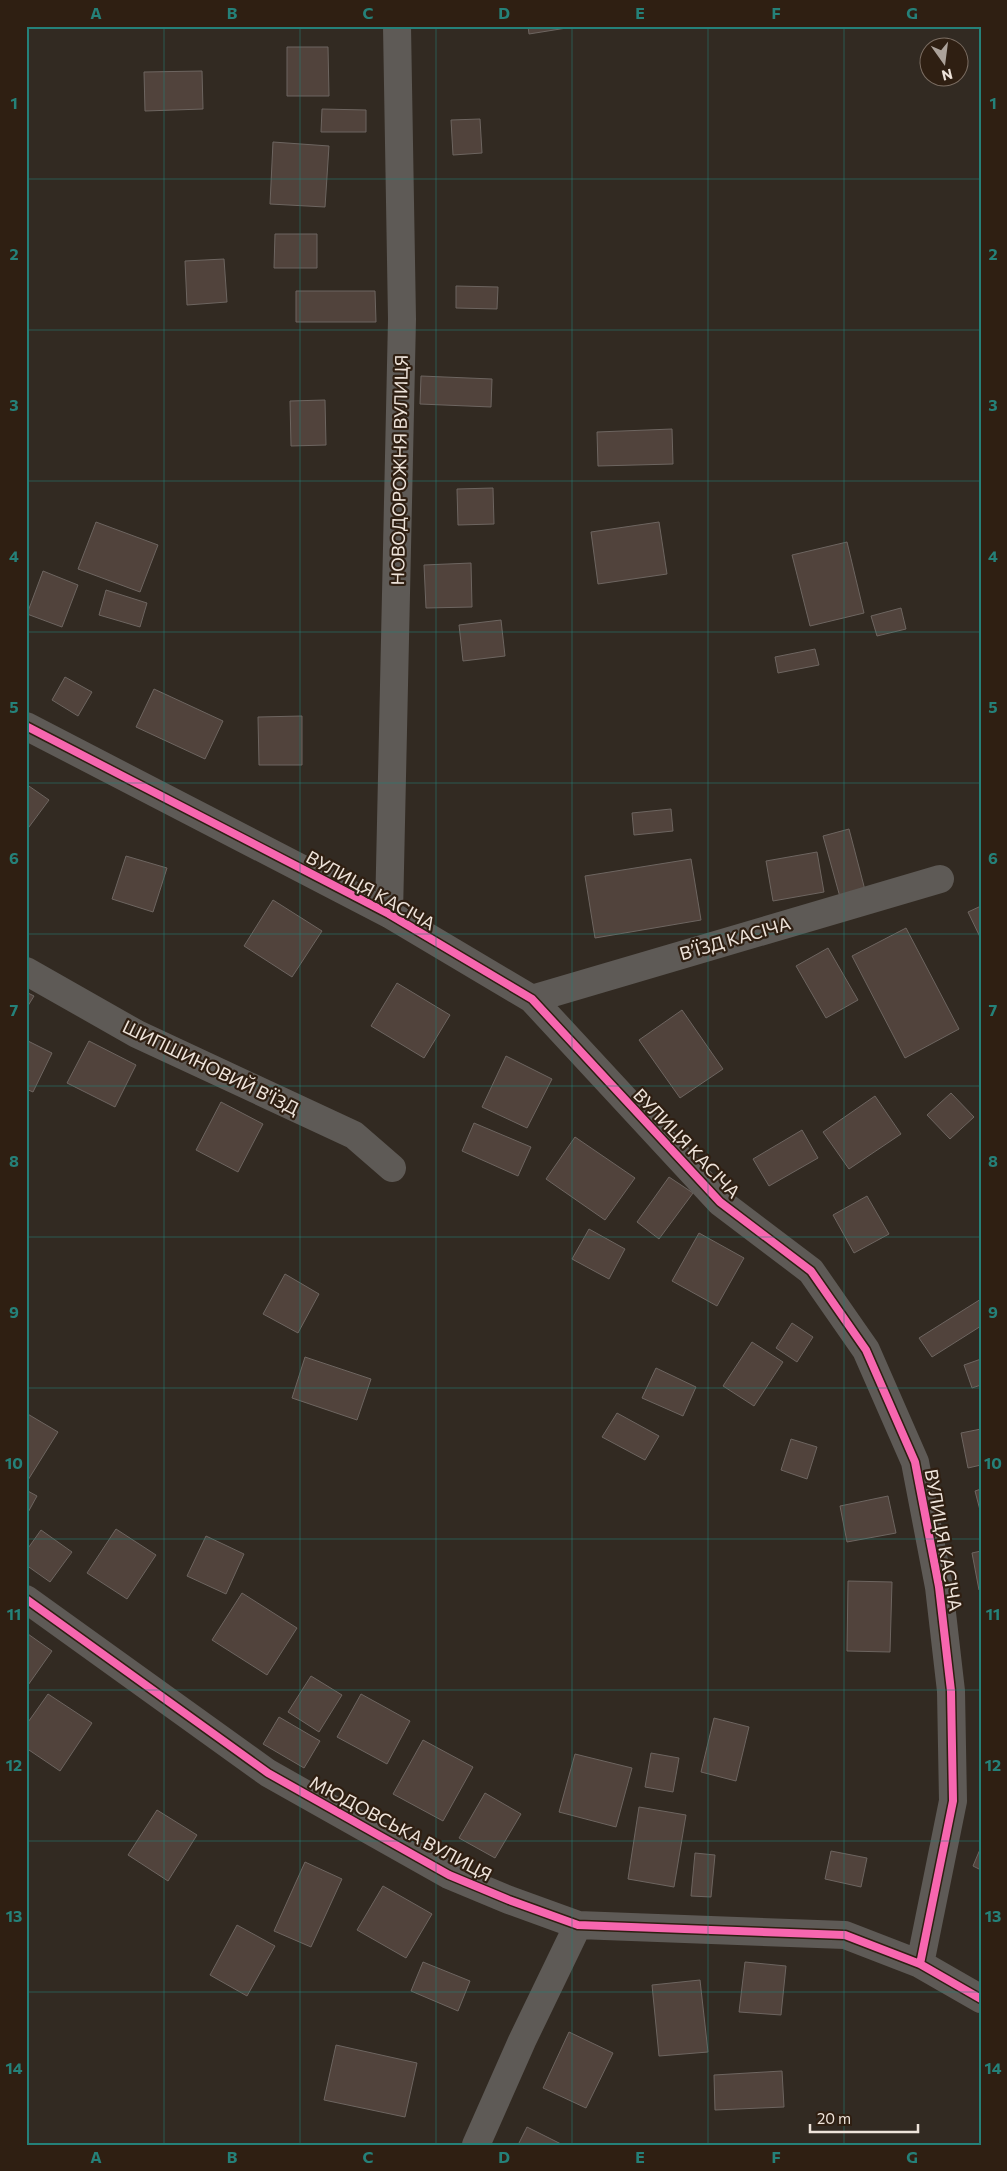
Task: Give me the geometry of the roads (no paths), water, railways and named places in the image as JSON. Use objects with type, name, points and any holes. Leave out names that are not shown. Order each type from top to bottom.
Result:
[{"type":"street","name":"НОВОДОРОЖНЯ ВУЛИЦЯ","points":[[389,914],[402,319],[397,26]]},
{"type":"street","name":"ВУЛИЦЯ КАСІЧА","points":[[26,726],[389,914],[532,999],[720,1202],[811,1271],[866,1350],[915,1462],[938,1587],[951,1691],[953,1802],[920,1964]]},
{"type":"street","name":"В’ЇЗД КАСІЧА","points":[[532,999],[940,879]]},
{"type":"street","name":"ШИПШИНОВИЙ В'ЇЗД","points":[[26,971],[137,1034],[354,1135],[392,1168]]},
{"type":"street","name":"МЮДОВСЬКА ВУЛИЦЯ","points":[[26,1599],[268,1773],[449,1875],[509,1900],[578,1925],[844,1935],[920,1964],[981,1999]]},
{"type":"street","points":[[476,2145],[522,2041],[578,1925]]}]
